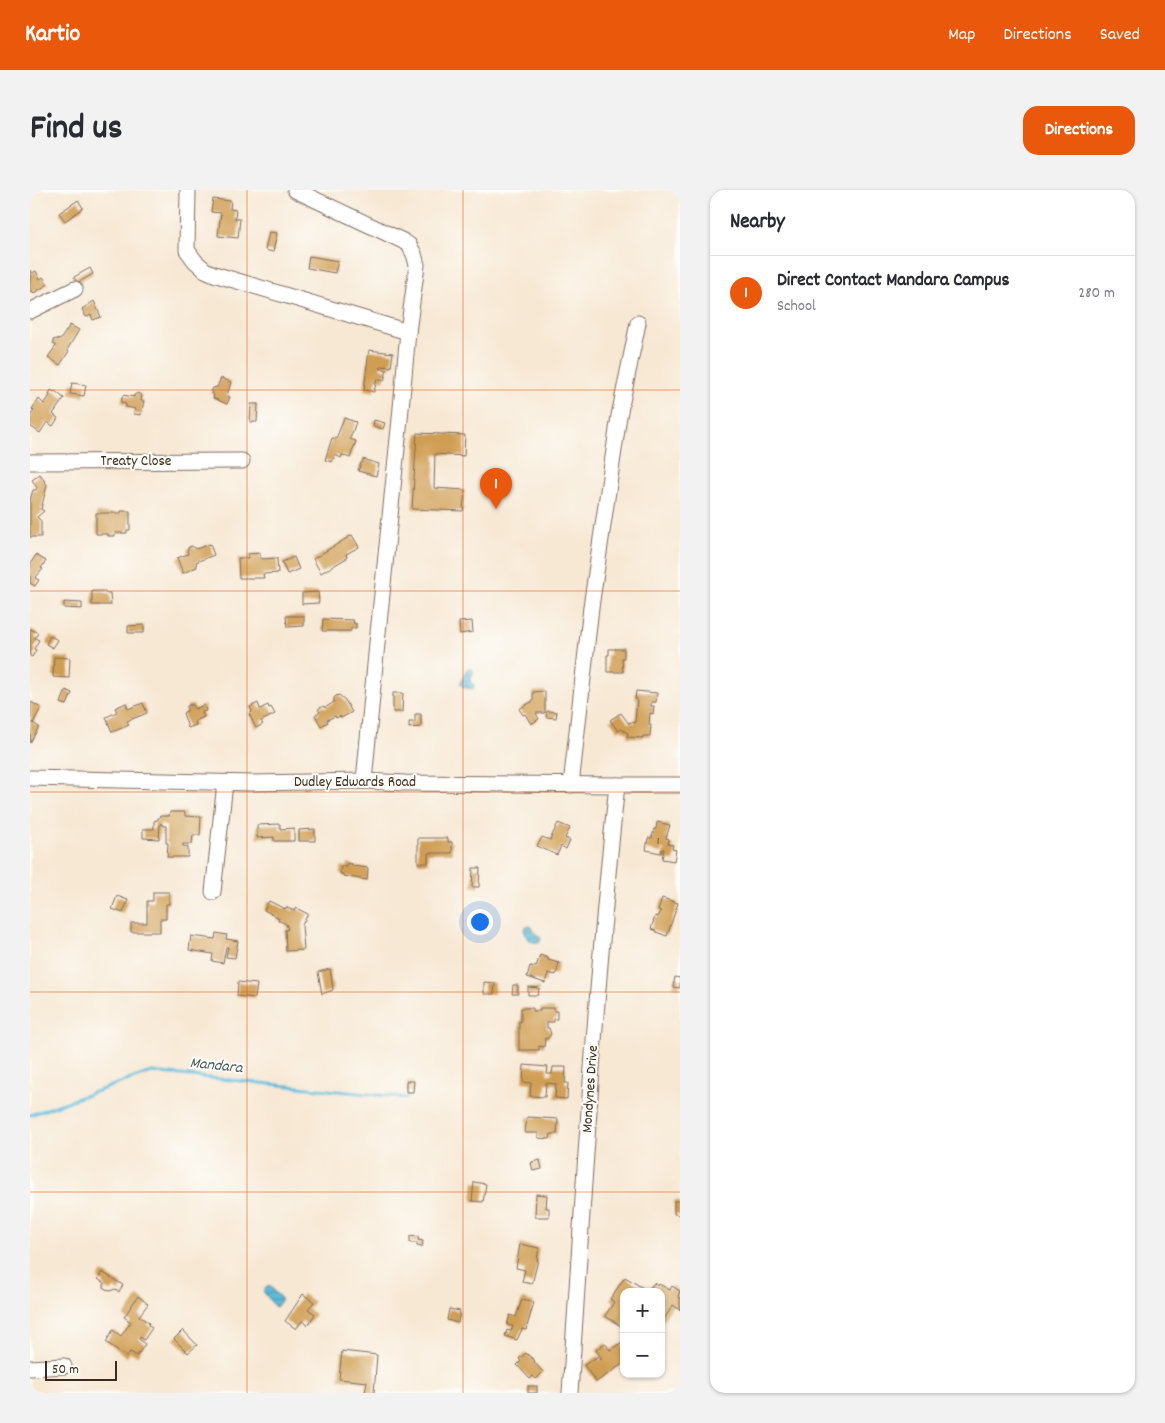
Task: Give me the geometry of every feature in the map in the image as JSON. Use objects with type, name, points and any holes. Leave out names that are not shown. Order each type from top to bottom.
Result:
[{"type":"street","points":[[188,190],[187,250],[205,270],[408,332]]},
{"type":"street","points":[[295,190],[403,241],[409,245],[417,265],[408,332],[364,781]]},
{"type":"street","points":[[30,311],[75,289]]},
{"type":"street","points":[[571,785],[591,607],[619,416],[638,323]]},
{"type":"street","name":"Treaty Close","points":[[30,462],[242,461]]},
{"type":"street","name":"Dudley Edwards Road","points":[[30,778],[225,783],[364,781],[617,786],[680,785]]},
{"type":"street","points":[[213,892],[225,783]]},
{"type":"street","name":"Mondynes Drive","points":[[570,1393],[609,859],[617,786]]},
{"type":"street","points":[[30,1368],[64,1366]]},
{"type":"water","points":[[469,668],[474,673],[470,681],[474,688],[471,689],[460,684],[466,670]]},
{"type":"water","points":[[530,926],[541,938],[540,942],[533,942],[527,938],[524,930],[525,927]]},
{"type":"water","points":[[268,1286],[271,1286],[274,1292],[281,1298],[276,1307],[263,1291]]},
{"type":"building","points":[[213,199],[231,201],[230,209],[236,210],[235,219],[240,219],[238,238],[218,236],[221,213],[211,212]]},
{"type":"building","points":[[78,200],[83,208],[65,221],[59,213]]},
{"type":"building","points":[[269,232],[277,233],[273,252],[265,250]]},
{"type":"building","points":[[309,256],[338,261],[335,273],[307,268]]},
{"type":"building","points":[[90,268],[93,274],[77,283],[74,277]]},
{"type":"building","points":[[30,270],[32,273],[36,271],[40,279],[43,277],[48,284],[34,293],[30,292]]},
{"type":"building","points":[[94,301],[101,317],[93,320],[91,315],[86,317],[82,309]]},
{"type":"building","points":[[70,325],[79,330],[60,365],[48,357],[56,346],[53,344],[53,340],[60,340]]},
{"type":"building","points":[[369,350],[393,353],[391,367],[381,366],[380,368],[387,370],[384,381],[377,379],[374,392],[364,390]]},
{"type":"building","points":[[221,378],[231,382],[227,396],[230,397],[227,404],[213,398],[214,395],[211,392],[213,388],[217,387]]},
{"type":"building","points":[[72,383],[86,385],[84,396],[70,394]]},
{"type":"building","points":[[51,390],[64,398],[53,414],[58,418],[53,426],[47,422],[40,433],[30,426],[30,416],[34,411],[32,409],[39,399],[44,404],[50,396]]},
{"type":"building","points":[[138,393],[142,396],[141,401],[144,401],[141,415],[134,414],[135,409],[126,407],[126,404],[121,402],[123,395],[134,397]]},
{"type":"building","points":[[251,404],[258,404],[257,422],[250,422]]},
{"type":"building","points":[[344,418],[356,422],[350,439],[356,441],[350,458],[342,455],[341,458],[335,455],[332,462],[325,460],[332,438],[336,439]]},
{"type":"building","points":[[374,420],[385,423],[383,429],[373,426]]},
{"type":"building","points":[[417,433],[465,435],[464,456],[435,454],[434,488],[465,490],[463,511],[412,509]]},
{"type":"building","points":[[363,459],[379,464],[376,476],[358,471]]},
{"type":"building","points":[[40,474],[47,485],[41,509],[44,511],[37,517],[41,521],[41,537],[30,537],[30,500],[33,490],[37,488],[32,480]]},
{"type":"building","points":[[121,511],[130,511],[130,530],[127,530],[127,533],[115,533],[115,536],[96,534],[96,513],[121,513]]},
{"type":"building","points":[[352,535],[359,547],[346,554],[347,558],[321,573],[313,559]]},
{"type":"building","points":[[210,544],[214,555],[196,562],[197,567],[183,573],[177,558],[188,554],[189,547],[192,546],[196,549]]},
{"type":"building","points":[[260,553],[261,559],[277,558],[278,573],[263,574],[264,578],[239,578],[238,558],[248,558],[248,554]]},
{"type":"building","points":[[36,555],[46,561],[41,568],[43,569],[35,578],[39,580],[35,586],[30,583],[30,564]]},
{"type":"building","points":[[294,557],[299,569],[287,574],[282,562]]},
{"type":"building","points":[[92,591],[110,593],[111,605],[92,605]]},
{"type":"building","points":[[318,592],[319,603],[302,604],[302,593]]},
{"type":"building","points":[[64,602],[82,603],[82,609],[64,608]]},
{"type":"building","points":[[286,616],[304,616],[304,626],[287,627]]},
{"type":"building","points":[[323,619],[353,620],[354,624],[356,623],[356,628],[351,628],[351,631],[322,631]]},
{"type":"building","points":[[472,621],[473,632],[460,634],[459,622]]},
{"type":"building","points":[[144,625],[144,633],[128,633],[128,626]]},
{"type":"building","points":[[31,629],[38,633],[35,638],[39,640],[32,657],[30,656]]},
{"type":"building","points":[[50,636],[58,640],[53,648],[46,644]]},
{"type":"building","points":[[609,649],[624,649],[624,658],[622,658],[623,672],[607,672]]},
{"type":"building","points":[[54,657],[70,658],[69,678],[53,677]]},
{"type":"building","points":[[66,690],[72,693],[67,705],[61,703]]},
{"type":"building","points":[[545,691],[545,713],[536,713],[539,719],[531,724],[525,714],[523,715],[519,709],[533,701],[533,692]]},
{"type":"building","points":[[636,691],[657,693],[656,702],[651,702],[651,706],[654,706],[653,714],[650,713],[650,736],[643,736],[643,738],[627,737],[628,733],[621,729],[618,731],[610,720],[621,713],[629,724],[629,722],[635,723]]},
{"type":"building","points":[[393,693],[403,693],[402,712],[393,712]]},
{"type":"building","points":[[339,695],[345,700],[352,712],[341,718],[340,716],[336,718],[335,716],[321,726],[315,715],[320,712],[318,709],[324,706],[325,708],[334,702],[334,698]]},
{"type":"building","points":[[31,702],[41,708],[33,723],[39,727],[30,743]]},
{"type":"building","points":[[126,703],[128,709],[143,703],[147,713],[127,721],[129,725],[112,732],[106,717],[117,712],[115,708]]},
{"type":"building","points":[[258,703],[260,709],[268,705],[275,714],[261,721],[263,724],[256,728],[249,714],[252,712],[250,707]]},
{"type":"building","points":[[193,705],[195,709],[204,705],[206,711],[202,712],[204,717],[195,721],[196,725],[188,728],[183,713],[187,711],[187,706]]},
{"type":"building","points":[[547,711],[557,712],[556,718],[546,717]]},
{"type":"building","points":[[415,714],[421,714],[421,727],[409,728],[409,722],[415,722]]},
{"type":"building","points":[[170,812],[185,812],[185,816],[201,817],[200,835],[193,835],[192,844],[183,844],[183,846],[188,847],[188,857],[167,857],[166,826],[162,824],[160,824],[159,839],[143,838],[143,829],[154,829],[154,821],[160,816],[169,816]]},
{"type":"building","points":[[657,822],[670,825],[666,838],[669,839],[668,844],[673,845],[672,849],[676,850],[674,861],[662,859],[664,849],[662,849],[661,853],[646,850],[648,838],[652,838]]},
{"type":"building","points":[[558,823],[570,828],[565,838],[570,840],[566,849],[561,846],[557,855],[537,846],[542,837],[550,840]]},
{"type":"building","points":[[280,824],[280,829],[294,828],[294,841],[274,841],[274,837],[257,838],[257,825]]},
{"type":"building","points":[[315,829],[315,841],[299,841],[299,830]]},
{"type":"building","points":[[418,838],[448,838],[448,842],[452,842],[452,853],[428,853],[428,863],[418,863]]},
{"type":"building","points":[[347,863],[353,866],[368,868],[367,880],[340,874],[341,866],[347,867]]},
{"type":"building","points":[[473,868],[480,868],[479,887],[472,887]]},
{"type":"building","points":[[153,892],[169,892],[169,904],[166,904],[166,919],[160,919],[160,932],[131,932],[131,923],[147,923],[147,901],[153,901]]},
{"type":"building","points":[[117,896],[128,900],[123,913],[112,909]]},
{"type":"building","points":[[662,898],[678,903],[667,936],[651,929],[655,916],[658,917],[661,911],[658,910]]},
{"type":"building","points":[[269,901],[285,909],[286,907],[294,911],[296,908],[308,914],[302,925],[304,950],[286,951],[285,930],[288,929],[286,924],[278,920],[279,918],[264,910]]},
{"type":"building","points":[[216,933],[227,935],[226,939],[238,941],[235,958],[226,957],[228,947],[226,947],[223,963],[212,961],[213,954],[189,950],[191,936],[215,939]]},
{"type":"building","points":[[540,955],[548,958],[548,960],[559,963],[556,975],[548,973],[545,983],[527,977],[530,966],[536,967]]},
{"type":"building","points":[[330,969],[333,990],[322,994],[318,972]]},
{"type":"building","points":[[675,977],[680,978],[680,988],[673,987]]},
{"type":"building","points":[[238,982],[257,984],[255,998],[237,996]]},
{"type":"building","points":[[484,982],[495,983],[494,994],[484,994]]},
{"type":"building","points":[[513,985],[518,985],[518,994],[512,994]]},
{"type":"building","points":[[528,987],[539,988],[538,995],[528,995]]},
{"type":"building","points":[[521,1008],[533,1008],[533,1011],[540,1011],[540,1008],[554,1008],[554,1011],[557,1011],[557,1019],[554,1019],[554,1022],[547,1022],[547,1028],[549,1028],[551,1034],[547,1039],[545,1038],[544,1047],[539,1046],[539,1050],[519,1050]]},
{"type":"building","points":[[524,1065],[548,1067],[547,1074],[552,1074],[553,1067],[566,1067],[567,1099],[555,1098],[556,1084],[546,1083],[545,1097],[530,1096],[531,1083],[523,1082]]},
{"type":"building","points":[[406,1081],[414,1081],[413,1092],[406,1092]]},
{"type":"building","points":[[527,1117],[558,1119],[557,1134],[551,1134],[550,1139],[538,1138],[538,1133],[525,1133]]},
{"type":"building","points":[[540,1160],[542,1169],[533,1171],[531,1163]]},
{"type":"building","points":[[474,1182],[486,1184],[483,1202],[472,1201]]},
{"type":"building","points":[[536,1194],[547,1195],[546,1208],[549,1208],[549,1217],[535,1217]]},
{"type":"building","points":[[674,1201],[680,1201],[680,1215],[674,1214]]},
{"type":"building","points":[[410,1236],[419,1237],[418,1240],[423,1241],[422,1247],[417,1246],[417,1243],[410,1243]]},
{"type":"building","points":[[520,1244],[539,1248],[532,1284],[522,1282],[525,1270],[516,1268]]},
{"type":"building","points":[[102,1272],[123,1285],[119,1292],[115,1289],[110,1291],[104,1288],[104,1283],[98,1279]]},
{"type":"building","points":[[625,1277],[643,1288],[620,1288],[620,1325],[605,1316],[614,1302],[610,1299]]},
{"type":"building","points":[[654,1283],[670,1290],[672,1286],[680,1291],[678,1297],[680,1298],[680,1310],[673,1305],[665,1318],[665,1288],[650,1288]]},
{"type":"building","points":[[303,1294],[314,1302],[308,1309],[315,1314],[308,1325],[302,1321],[296,1329],[285,1321]]},
{"type":"building","points":[[138,1296],[148,1304],[139,1316],[149,1323],[148,1325],[152,1328],[144,1340],[140,1337],[139,1339],[145,1344],[137,1356],[130,1352],[127,1357],[106,1342],[113,1330],[121,1336],[131,1322],[124,1317]]},
{"type":"building","points":[[522,1299],[534,1302],[526,1330],[522,1329],[517,1340],[505,1336],[507,1330],[511,1331],[513,1326],[507,1325],[510,1315],[516,1317]]},
{"type":"building","points":[[449,1309],[460,1311],[458,1323],[447,1320]]},
{"type":"building","points":[[183,1330],[197,1345],[188,1353],[174,1339]]},
{"type":"building","points":[[605,1343],[610,1350],[620,1344],[620,1366],[596,1382],[584,1365],[598,1356],[602,1359],[596,1350]]},
{"type":"building","points":[[342,1351],[377,1355],[374,1393],[365,1393],[367,1382],[339,1379]]},
{"type":"building","points":[[526,1353],[543,1372],[536,1379],[533,1376],[530,1379],[517,1365],[521,1361],[519,1359]]},
{"type":"building","points":[[528,1386],[537,1386],[537,1393],[528,1393]]},
{"type":"waterway","name":"Mandara","points":[[30,1115],[151,1072],[407,1098]]},
{"type":"place","name":"Direct Contact Mandara Campus","points":[[496,509]]}]
